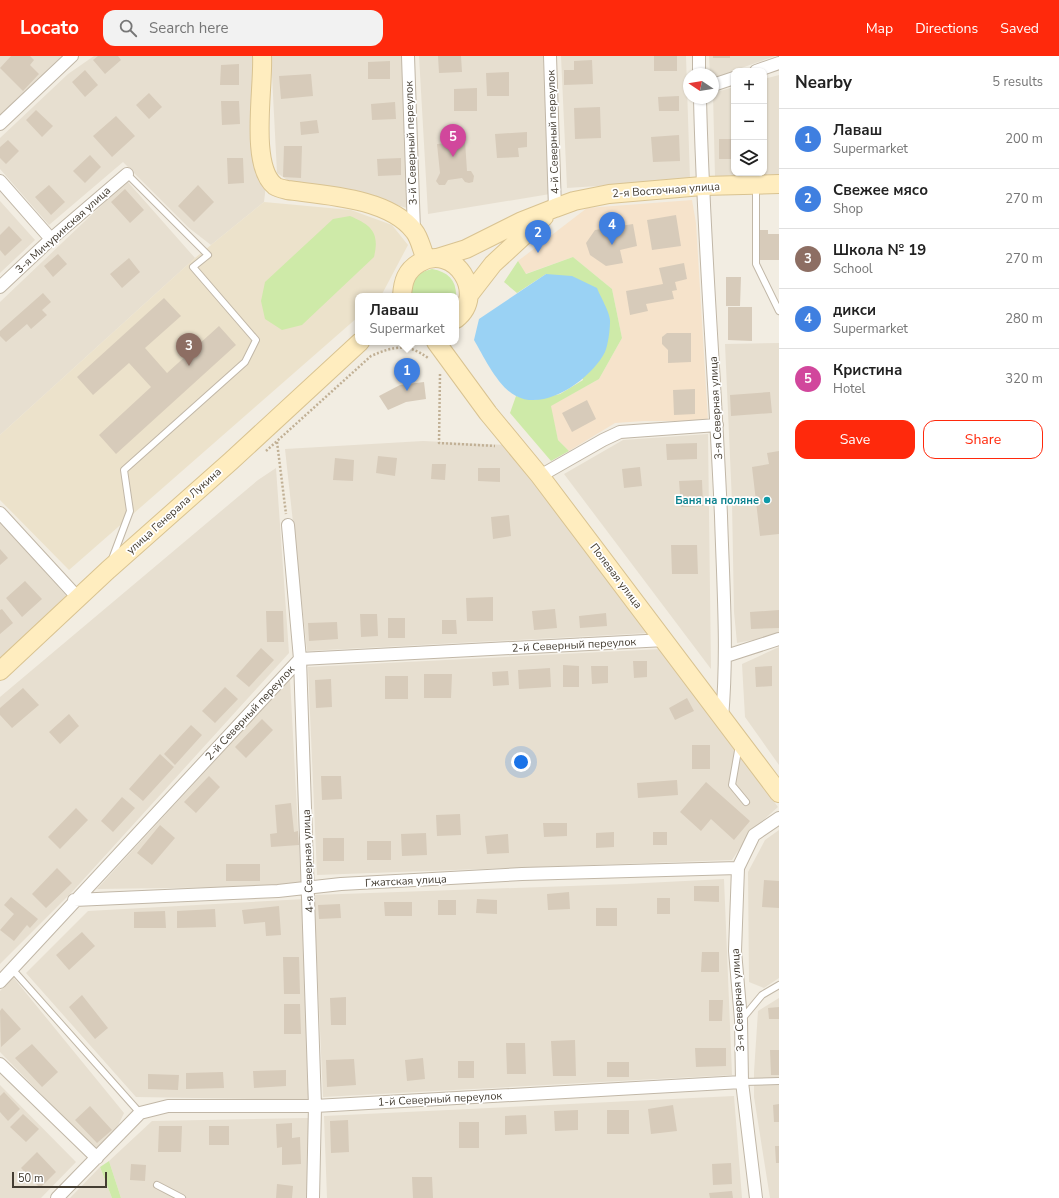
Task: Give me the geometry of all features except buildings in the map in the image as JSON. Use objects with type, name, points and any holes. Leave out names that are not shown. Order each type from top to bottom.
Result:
[{"type":"main road","points":[[262,56],[260,147],[265,171],[276,186],[287,190],[363,201],[386,210],[414,231],[432,258],[448,260],[461,270],[469,284],[469,295]]},
{"type":"main road","name":"2-я Восточная улица","points":[[402,293],[403,282],[411,268],[432,258],[466,250],[522,221],[574,201],[609,194],[702,186],[779,184]]},
{"type":"main road","name":"2-я Восточная улица","points":[[459,315],[464,310],[469,295],[493,264],[555,208]]},
{"type":"main road","name":"Полевая улица","points":[[437,345],[446,364],[540,476],[779,793]]},
{"type":"main road","name":"Полевая улица","points":[[446,364],[449,345]]},
{"type":"main road","name":"улица Генерала Лукина","points":[[0,671],[108,570],[355,347]]},
{"type":"street","points":[[0,124],[72,56]]},
{"type":"street","name":"3-й Северный переулок","points":[[408,56],[414,231]]},
{"type":"street","name":"4-й Северный переулок","points":[[550,56],[555,208]]},
{"type":"street","points":[[699,56],[699,68]]},
{"type":"street","points":[[766,68],[779,64]]},
{"type":"street","points":[[719,83],[731,79]]},
{"type":"street","name":"3-я Северная улица","points":[[700,104],[702,186],[717,425],[726,656],[722,718]]},
{"type":"street","name":"3-я Мичуринская улица","points":[[0,287],[51,238],[127,174]]},
{"type":"street","points":[[0,181],[51,238]]},
{"type":"street","points":[[540,476],[620,432],[717,425]]},
{"type":"street","points":[[0,513],[79,598]]},
{"type":"street","name":"4-я Северная улица","points":[[288,525],[300,659],[309,888],[315,1106],[313,1198]]},
{"type":"street","points":[[726,656],[779,639]]},
{"type":"street","name":"2-й Северный переулок","points":[[0,982],[74,900],[300,659],[665,640]]},
{"type":"street","name":"3-я Северная улица","points":[[756,1198],[742,1082],[741,1020],[735,951],[738,868],[754,835],[779,818]]},
{"type":"street","name":"Гжатская улица","points":[[74,900],[278,891],[522,874],[738,868]]},
{"type":"street","points":[[0,1064],[97,1158]]},
{"type":"street","name":"1-й Северный переулок","points":[[140,1113],[168,1106],[315,1106],[742,1082]]},
{"type":"street","points":[[57,1198],[140,1113]]},
{"type":"lane","points":[[108,570],[130,511],[124,470],[245,362],[256,340],[193,267],[208,255],[127,174]]},
{"type":"lane","points":[[756,185],[756,264],[779,311]]},
{"type":"lane","points":[[740,742],[732,785],[746,802]]},
{"type":"lane","points":[[12,969],[140,1113]]},
{"type":"lane","points":[[741,1020],[762,995],[779,985]]},
{"type":"lane","points":[[742,1082],[779,1081]]},
{"type":"lane","points":[[157,1185],[182,1198]]},
{"type":"path","points":[[446,364],[439,443],[496,446]]},
{"type":"path","points":[[277,442],[288,525]]},
{"type":"shaded area","points":[[0,56],[66,56],[0,118]]},
{"type":"shaded area","points":[[94,56],[255,56],[266,185],[264,202],[211,245],[189,228],[123,162],[49,225],[0,169],[0,138],[68,74]]},
{"type":"shaded area","points":[[271,56],[403,56],[407,208],[354,192],[289,181],[277,173]]},
{"type":"shaded area","points":[[419,56],[543,56],[550,194],[428,214]]},
{"type":"shaded area","points":[[561,56],[686,56],[686,68],[683,68],[683,104],[688,104],[690,180],[567,188]]},
{"type":"shaded area","points":[[709,56],[775,56],[741,68],[731,68],[731,72],[719,76],[719,68],[710,68]]},
{"type":"shaded area","points":[[779,75],[779,177],[715,177],[713,104],[719,104],[719,91],[731,88],[731,176],[767,176],[767,78]]},
{"type":"shaded area","points":[[127,181],[195,258],[0,435],[0,302]]},
{"type":"shaded area","points":[[692,200],[696,223],[708,421],[644,421],[615,423],[569,451],[558,440],[550,406],[599,379],[622,338],[612,289],[573,257],[525,274],[518,261],[587,208]]},
{"type":"shaded area","points":[[0,201],[35,240],[0,273]]},
{"type":"shaded area","points":[[264,202],[351,210],[392,225],[408,245],[383,293],[355,293],[355,320],[69,570],[0,500],[0,435],[195,258]]},
{"type":"shaded area","points":[[779,343],[779,633],[775,636],[737,643],[734,612],[732,502],[725,344]]},
{"type":"shaded area","points":[[708,434],[711,669],[564,474],[623,440]]},
{"type":"shaded area","points":[[423,441],[507,445],[649,633],[307,651],[285,449]]},
{"type":"shaded area","points":[[276,468],[289,653],[72,892],[0,964],[0,697],[258,480]]},
{"type":"shaded area","points":[[0,522],[69,599],[0,664]]},
{"type":"shaded area","points":[[779,647],[779,765],[745,717],[742,664]]},
{"type":"shaded area","points":[[661,649],[778,807],[752,830],[732,860],[317,875],[308,667]]},
{"type":"shaded area","points":[[290,679],[301,886],[97,889]]},
{"type":"shaded area","points":[[779,830],[779,978],[764,988],[749,982],[748,872],[765,840]]},
{"type":"shaded area","points":[[724,879],[732,1075],[323,1097],[314,895]]},
{"type":"shaded area","points":[[305,899],[316,1100],[136,1097],[26,973],[88,911]]},
{"type":"shaded area","points":[[13,977],[124,1113],[115,1132],[96,1150],[0,1052],[0,991]]},
{"type":"shaded area","points":[[779,998],[779,1198],[770,1198],[754,1097],[754,1072],[758,1011]]},
{"type":"shaded area","points":[[0,1085],[76,1162],[41,1198],[0,1198]]},
{"type":"shaded area","points":[[734,1096],[742,1198],[327,1198],[324,1116]]},
{"type":"shaded area","points":[[308,1118],[310,1198],[121,1198],[109,1161],[152,1121]]},
{"type":"shaded area","points":[[100,1167],[112,1198],[70,1198]]},
{"type":"green space","points":[[350,216],[368,226],[375,235],[376,248],[374,257],[302,325],[282,330],[265,319],[261,301],[265,282],[333,219]]},
{"type":"green space","points":[[573,257],[612,289],[622,338],[599,379],[551,406],[558,440],[569,451],[551,461],[510,413],[516,396],[534,400],[560,394],[583,380],[546,274],[517,293],[504,282],[518,261],[526,274]]},
{"type":"green space","points":[[432,269],[443,272],[451,278],[456,293],[411,293],[415,278],[421,273]]},
{"type":"green space","points":[[109,1161],[121,1198],[112,1198],[100,1167]]},
{"type":"water","points":[[546,274],[572,276],[597,288],[610,319],[609,337],[605,352],[599,362],[579,382],[554,396],[541,400],[528,400],[516,396],[503,386],[497,379],[474,340],[479,319]]},
{"type":"place","name":"Кристина","points":[[453,157]]},
{"type":"place","name":"дикси","points":[[612,245]]},
{"type":"place","name":"Свежее мясо","points":[[538,253]]},
{"type":"place","name":"Школа № 19","points":[[189,366]]},
{"type":"place","name":"Лаваш","points":[[407,391]]},
{"type":"place","name":"Баня на поляне","points":[[767,500]]}]
